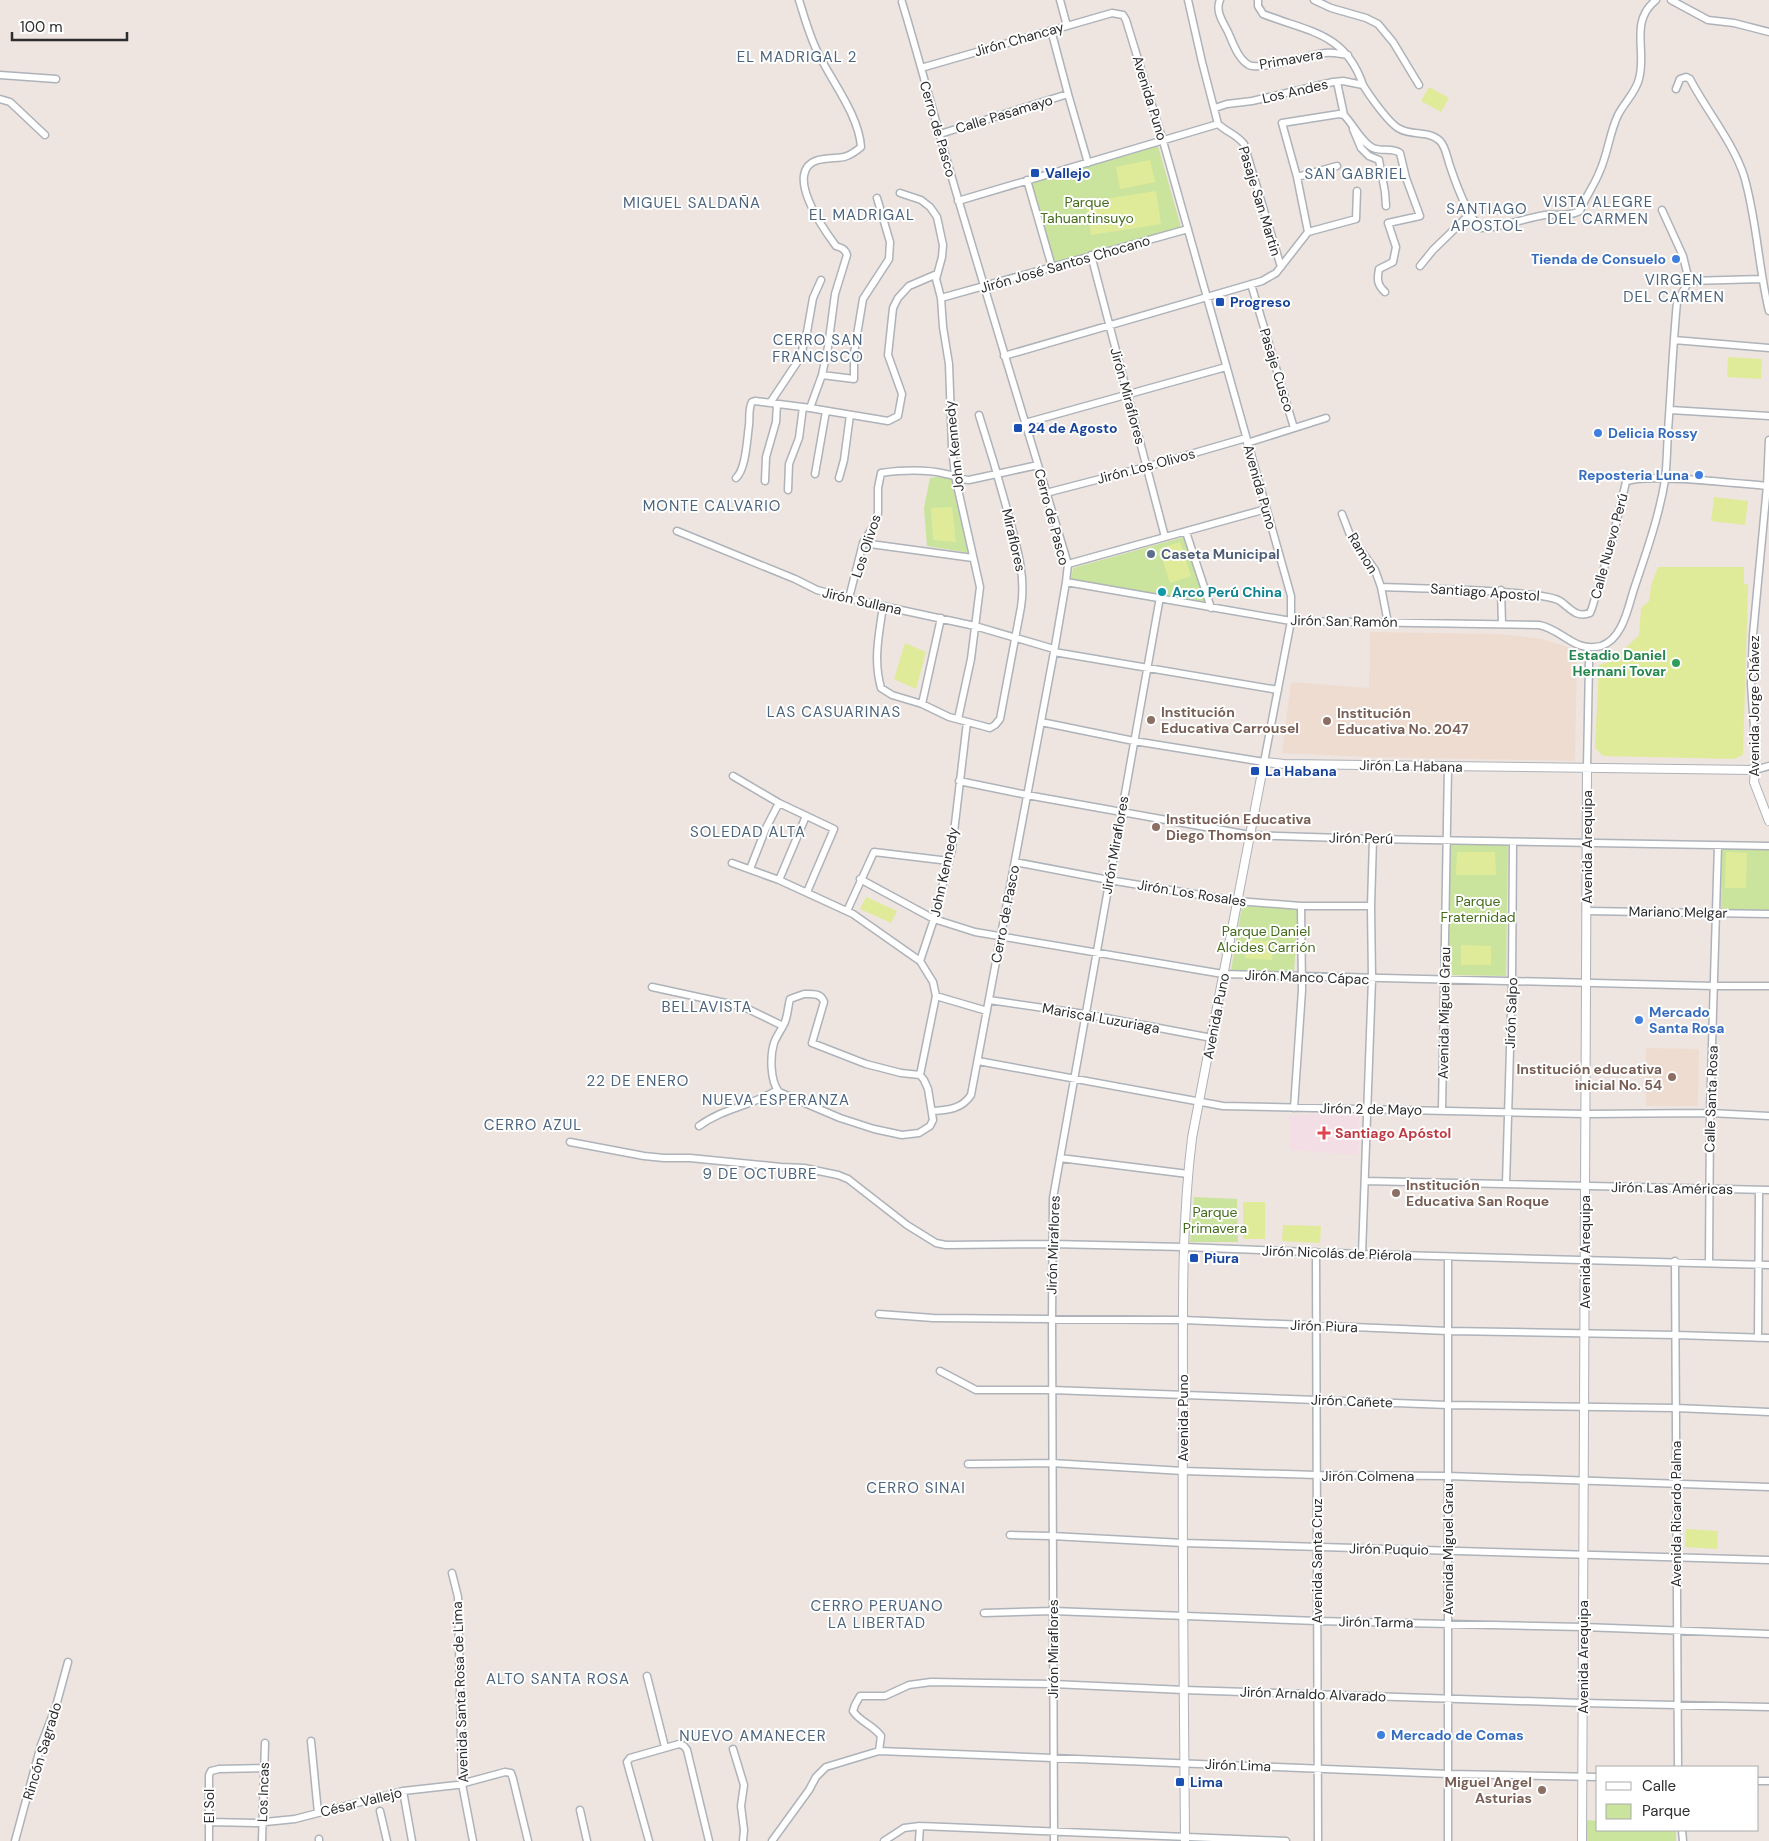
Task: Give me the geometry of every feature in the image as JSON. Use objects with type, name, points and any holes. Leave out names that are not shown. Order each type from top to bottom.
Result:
[{"type":"street","points":[[788,490],[789,464],[800,438],[807,408],[822,375],[835,294],[846,255],[846,251],[836,246],[819,222],[803,185],[802,176],[809,165],[818,160],[851,156],[861,147],[860,135],[809,32],[799,0]]},
{"type":"street","name":"Cerro de Pasco","points":[[902,0],[958,201],[986,287],[1004,356],[1068,564],[1041,722],[971,1094],[965,1104],[949,1110],[933,1111]]},
{"type":"street","points":[[1060,0],[1066,26]]},
{"type":"street","points":[[958,201],[1218,124],[1188,0]]},
{"type":"street","name":"Primavera","points":[[1220,0],[1218,5],[1219,12],[1237,52],[1248,64],[1254,67],[1327,52],[1348,55]]},
{"type":"street","points":[[1314,0],[1331,8],[1366,18],[1378,24],[1393,42],[1419,85]]},
{"type":"street","points":[[1260,2],[1263,14],[1330,40],[1348,55],[1354,63],[1363,85],[1392,125],[1401,130],[1432,135],[1440,141],[1444,147],[1457,185],[1471,213],[1479,226],[1485,228],[1546,215],[1573,214],[1580,211],[1586,194],[1599,174],[1618,116],[1639,80],[1641,69],[1641,25],[1644,14],[1656,0]]},
{"type":"street","points":[[1671,0],[1708,20],[1734,23],[1769,32]]},
{"type":"street","name":"Jirón Chancay","points":[[922,68],[1051,30],[1118,13]]},
{"type":"street","name":"Avenida Puno","points":[[1118,13],[1126,20],[1163,141],[1291,596],[1291,621],[1199,1103],[1188,1174],[1184,1247],[1183,1395],[1185,1839]]},
{"type":"street","points":[[1051,30],[1088,163]]},
{"type":"street","points":[[0,75],[56,79]]},
{"type":"street","points":[[1676,89],[1680,79],[1686,76],[1690,78],[1743,174],[1755,225],[1761,279],[1769,311]]},
{"type":"street","points":[[1338,82],[1344,115],[1371,147],[1397,151],[1403,158],[1406,178],[1420,216],[1388,223],[1396,247],[1394,262],[1379,269],[1377,279],[1380,288],[1386,292]]},
{"type":"street","name":"Los Andes","points":[[1215,108],[1233,102],[1252,101],[1338,82],[1363,85]]},
{"type":"street","name":"Calle Pasamayo","points":[[940,134],[1068,94]]},
{"type":"street","points":[[0,100],[10,102],[45,135]]},
{"type":"street","points":[[1308,232],[1298,177],[1282,123],[1338,114],[1344,115]]},
{"type":"street","points":[[1350,121],[1361,148],[1369,156],[1379,160],[1386,206]]},
{"type":"street","name":"Pasaje San Martin","points":[[1218,124],[1223,129],[1237,135],[1244,144],[1281,267]]},
{"type":"street","points":[[1298,177],[1337,166]]},
{"type":"street","points":[[1027,180],[1052,267]]},
{"type":"street","points":[[1004,356],[1207,298],[1270,277],[1281,267],[1308,232],[1356,219],[1357,191]]},
{"type":"street","name":"John Kennedy","points":[[900,193],[921,200],[930,207],[937,218],[943,245],[936,279],[941,298],[948,364],[955,476],[980,586],[970,659],[958,719]]},
{"type":"street","points":[[822,375],[854,380],[854,353],[863,299],[889,259],[890,242],[877,198]]},
{"type":"street","points":[[1662,210],[1683,256],[1689,281],[1677,302],[1665,478],[1766,486]]},
{"type":"street","points":[[1420,266],[1433,250],[1471,213]]},
{"type":"street","name":"Jirón José Santos Chocano","points":[[941,298],[986,287],[1188,229]]},
{"type":"street","name":"Jirón Miraflores","points":[[1091,256],[1165,537]]},
{"type":"street","points":[[736,478],[742,469],[752,402],[774,403],[888,421],[898,416],[902,394],[888,355],[893,308],[898,298],[909,286],[937,274]]},
{"type":"street","points":[[1689,281],[1761,279]]},
{"type":"street","points":[[765,481],[766,456],[776,422],[774,403],[800,358],[813,298],[821,280]]},
{"type":"street","name":"Pasaje Cusco","points":[[1251,284],[1294,428]]},
{"type":"street","points":[[1674,340],[1769,348]]},
{"type":"street","points":[[1025,423],[1226,367]]},
{"type":"street","points":[[1670,410],[1769,416]]},
{"type":"street","points":[[815,474],[826,411]]},
{"type":"street","points":[[839,478],[844,460],[850,414]]},
{"type":"street","name":"Miraflores","points":[[967,722],[990,728],[996,725],[1000,719],[1024,591],[1023,572],[998,474],[979,415]]},
{"type":"street","name":"Jirón Los Olivos","points":[[1046,493],[1247,441],[1326,418]]},
{"type":"street","name":"Avenida Jorge Chávez","points":[[1769,440],[1753,634],[1751,698],[1755,742],[1754,782],[1769,821]]},
{"type":"street","name":"Los Olivos","points":[[849,598],[863,543],[873,527],[878,513],[878,488],[881,473],[931,471],[955,476],[961,480],[969,480],[1038,465]]},
{"type":"street","name":"Calle Nuevo Perú","points":[[1584,615],[1590,613],[1592,608],[1611,545],[1626,482],[1632,478],[1665,478]]},
{"type":"street","name":"Jirón San Ramón","points":[[1066,582],[1291,621],[1548,626],[1568,641],[1590,647],[1607,644],[1622,626],[1651,538],[1665,478]]},
{"type":"street","points":[[1068,564],[1266,509]]},
{"type":"street","name":"Ramon","points":[[1342,514],[1350,535],[1375,570],[1381,587],[1388,623]]},
{"type":"street","name":"Jirón Sullana","points":[[677,531],[795,579],[817,590],[975,626],[1054,650],[1148,669],[1278,690]]},
{"type":"street","points":[[1186,532],[1211,608]]},
{"type":"street","points":[[863,543],[974,558]]},
{"type":"street","name":"Santiago Apostol","points":[[1381,587],[1501,590],[1553,598],[1559,600],[1570,611],[1584,615]]},
{"type":"street","points":[[1501,590],[1502,624]]},
{"type":"street","name":"Jirón Miraflores","points":[[1054,1841],[1052,1536],[1053,1198],[1160,598]]},
{"type":"street","points":[[883,606],[876,658],[876,671],[881,688],[892,695],[922,704],[949,717],[967,722]]},
{"type":"street","points":[[922,704],[941,618]]},
{"type":"street","name":"Avenida Arequipa","points":[[1582,1841],[1586,911],[1589,663]]},
{"type":"street","name":"John Kennedy","points":[[920,960],[934,919],[949,860],[967,722]]},
{"type":"street","name":"Jirón La Habana","points":[[1041,722],[1134,741],[1284,764],[1755,770]]},
{"type":"street","name":"Avenida Miguel Grau","points":[[1442,1110],[1448,766]]},
{"type":"street","points":[[1755,770],[1769,766]]},
{"type":"street","points":[[733,776],[780,803],[834,829],[806,892]]},
{"type":"street","name":"Jirón Perú","points":[[958,781],[1250,834],[1373,839],[1769,846]]},
{"type":"street","points":[[750,869],[766,828],[780,803]]},
{"type":"street","points":[[779,880],[806,816]]},
{"type":"street","points":[[1362,1254],[1372,979],[1371,906],[1373,839]]},
{"type":"street","name":"Jirón Salpo","points":[[1506,1184],[1512,981],[1513,842]]},
{"type":"street","name":"Calle Santa Rosa","points":[[1709,1263],[1708,1189],[1718,845]]},
{"type":"street","points":[[847,911],[874,852],[949,860]]},
{"type":"street","name":"Jirón Los Rosales","points":[[1015,862],[1237,901],[1302,906],[1371,906]]},
{"type":"street","points":[[732,863],[779,880],[847,911],[878,930],[920,960],[933,982],[936,996],[920,1075]]},
{"type":"street","name":"Jirón Manco Cápac","points":[[860,879],[934,919],[975,932],[1224,974],[1372,979],[1769,986]]},
{"type":"street","points":[[1294,1108],[1302,990],[1302,906]]},
{"type":"street","name":"Mariano Melgar","points":[[1586,911],[1769,914]]},
{"type":"street","points":[[652,987],[744,1007],[783,1026]]},
{"type":"street","points":[[804,994],[820,996],[824,1004],[812,1043],[866,1064],[901,1073],[920,1075],[928,1089],[933,1111],[933,1120],[930,1126],[919,1133],[902,1136],[840,1118],[784,1096],[777,1090],[774,1083],[772,1052],[774,1042],[783,1026],[790,999],[804,994]]},
{"type":"street","points":[[936,996],[987,1011]]},
{"type":"street","name":"Mariscal Luzuriaga","points":[[990,1000],[1085,1014],[1212,1038]]},
{"type":"street","name":"Jirón 2 de Mayo","points":[[978,1061],[1223,1106],[1586,1114],[1710,1113],[1769,1116]]},
{"type":"street","points":[[699,1126],[716,1115],[755,1101],[777,1090]]},
{"type":"street","name":"Jirón Nicolás de Piérola","points":[[570,1142],[644,1156],[690,1158],[819,1170],[848,1179],[906,1224],[936,1243],[946,1246],[1052,1244],[1184,1247],[1448,1257],[1769,1265]]},
{"type":"street","points":[[1060,1158],[1188,1174]]},
{"type":"street","name":"Jirón Las Américas","points":[[1365,1182],[1769,1190]]},
{"type":"street","points":[[1758,1338],[1759,1190]]},
{"type":"street","name":"Avenida Santa Cruz","points":[[1316,1252],[1318,1841]]},
{"type":"street","name":"Avenida Miguel Grau","points":[[1448,1257],[1448,1841]]},
{"type":"street","name":"Avenida Ricardo Palma","points":[[1675,1262],[1678,1766]]},
{"type":"street","name":"Jirón Piura","points":[[879,1314],[933,1318],[1184,1320],[1448,1332],[1584,1333],[1769,1338]]},
{"type":"street","name":"Jirón Cañete","points":[[940,1371],[976,1390],[1052,1390],[1448,1405],[1676,1408],[1769,1412]]},
{"type":"street","name":"Jirón Colmena","points":[[968,1464],[1052,1463],[1183,1471],[1448,1476],[1769,1487]]},
{"type":"street","name":"Jirón Puquio","points":[[1010,1535],[1317,1548],[1769,1560]]},
{"type":"street","name":"Avenida Santa Rosa de Lima","points":[[452,1573],[458,1597],[462,1784],[473,1841]]},
{"type":"street","name":"Jirón Tarma","points":[[984,1613],[1053,1611],[1317,1621],[1583,1627],[1769,1634]]},
{"type":"street","name":"Rincón Sagrado","points":[[15,1841],[37,1759],[56,1706],[68,1662]]},
{"type":"street","points":[[647,1676],[665,1747]]},
{"type":"street","name":"Jirón Arnaldo Alvarado","points":[[879,1751],[881,1736],[870,1724],[857,1717],[853,1711],[854,1705],[860,1696],[885,1696],[909,1685],[931,1682],[1053,1684],[1677,1706],[1769,1707]]},
{"type":"street","points":[[311,1741],[318,1813]]},
{"type":"street","name":"Los Incas","points":[[262,1841],[264,1743]]},
{"type":"street","points":[[649,1841],[628,1760],[679,1744],[687,1750],[709,1841]]},
{"type":"street","points":[[733,1749],[744,1785],[741,1806],[744,1830],[743,1841]]},
{"type":"street","name":"Jirón Lima","points":[[772,1841],[809,1790],[816,1777],[826,1767],[879,1751],[1448,1774],[1596,1777]]},
{"type":"street","name":"El Sol","points":[[209,1841],[211,1771],[219,1769],[263,1768]]},
{"type":"street","name":"César Vallejo","points":[[209,1822],[262,1822],[295,1819],[403,1791],[462,1784],[505,1772],[510,1773],[528,1841]]},
{"type":"street","points":[[403,1791],[412,1841]]},
{"type":"street","points":[[580,1810],[587,1841]]},
{"type":"street","points":[[380,1811],[387,1841]]},
{"type":"street","points":[[919,1841],[920,1826]]},
{"type":"street","points":[[884,1841],[904,1828],[920,1826],[1185,1839],[1286,1841]]},
{"type":"shaded area","points":[[1370,632],[1501,634],[1542,639],[1577,650],[1575,761],[1367,757],[1282,753],[1291,682],[1369,688]]},
{"type":"shaded area","name":"Institución educativa inicial No. 54","points":[[1646,1048],[1699,1049],[1698,1106],[1646,1106]]},
{"type":"shaded area","name":"Santiago Apóstol","points":[[1359,1114],[1359,1155],[1290,1150],[1289,1115]]},
{"type":"green space","points":[[1429,87],[1449,98],[1441,112],[1421,101]]},
{"type":"green space","name":"Parque Tahuantinsuyo","points":[[1158,146],[1181,227],[1054,264],[1031,182]]},
{"type":"green space","points":[[1150,160],[1155,182],[1120,189],[1116,167]]},
{"type":"green space","points":[[1156,191],[1161,224],[1091,235],[1086,202]]},
{"type":"green space","points":[[1728,357],[1762,359],[1761,379],[1727,377]]},
{"type":"green space","points":[[953,477],[970,553],[927,546],[924,508],[930,478]]},
{"type":"green space","points":[[1714,497],[1748,501],[1745,525],[1711,521]]},
{"type":"green space","points":[[952,507],[956,542],[933,540],[931,508]]},
{"type":"green space","points":[[1184,537],[1205,602],[1074,581],[1071,578],[1073,568]]},
{"type":"green space","points":[[1180,542],[1191,576],[1170,583],[1159,549]]},
{"type":"green space","name":"Estadio Daniel Hernani Tovar","points":[[1658,567],[1744,567],[1744,584],[1748,584],[1743,755],[1734,759],[1603,756],[1595,748],[1599,665],[1612,661],[1639,635],[1641,608],[1649,601],[1651,585]]},
{"type":"green space","points":[[905,643],[926,652],[916,689],[894,679]]},
{"type":"green space","name":"Parque Fraternidad","points":[[1450,843],[1508,844],[1506,976],[1448,975]]},
{"type":"green space","points":[[1722,848],[1769,850],[1769,910],[1721,909]]},
{"type":"green space","points":[[1457,852],[1495,852],[1496,875],[1456,875]]},
{"type":"green space","points":[[1726,852],[1747,853],[1746,888],[1725,888]]},
{"type":"green space","points":[[866,897],[897,911],[891,923],[860,909]]},
{"type":"green space","name":"Parque Daniel Alcides Carrión","points":[[1242,906],[1298,909],[1294,972],[1231,970]]},
{"type":"green space","points":[[1247,940],[1273,941],[1272,960],[1245,958]]},
{"type":"green space","points":[[1461,945],[1491,946],[1491,965],[1461,965]]},
{"type":"green space","name":"Parque Primavera","points":[[1194,1197],[1237,1199],[1238,1242],[1190,1242]]},
{"type":"green space","points":[[1243,1202],[1265,1202],[1265,1239],[1243,1239]]},
{"type":"green space","points":[[1283,1225],[1321,1226],[1320,1243],[1282,1241]]},
{"type":"green space","points":[[1686,1529],[1718,1531],[1717,1549],[1685,1547]]},
{"type":"green space","points":[[1586,1820],[1596,1821],[1596,1831],[1676,1831],[1676,1841],[1586,1841]]},
{"type":"place","name":"Vallejo","points":[[1035,173]]},
{"type":"place","name":"Tienda de Consuelo","points":[[1676,259]]},
{"type":"place","name":"Progreso","points":[[1220,302]]},
{"type":"place","name":"24 de Agosto","points":[[1018,428]]},
{"type":"place","name":"Delicia Rossy","points":[[1598,433]]},
{"type":"place","name":"Reposteria Luna","points":[[1699,475]]},
{"type":"place","name":"Caseta Municipal","points":[[1151,554]]},
{"type":"place","name":"Arco Perú China","points":[[1162,592]]},
{"type":"place","name":"Estadio Daniel Hernani Tovar","points":[[1676,663]]},
{"type":"place","name":"Institución Educativa Carrousel","points":[[1151,720]]},
{"type":"place","name":"Institución Educativa No. 2047","points":[[1327,721]]},
{"type":"place","name":"La Habana","points":[[1255,771]]},
{"type":"place","name":"Institución Educativa Diego Thomson","points":[[1156,827]]},
{"type":"place","name":"Mercado Santa Rosa","points":[[1639,1020]]},
{"type":"place","name":"Institución educativa inicial No. 54","points":[[1672,1077]]},
{"type":"place","name":"Santiago Apóstol","points":[[1324,1133]]},
{"type":"place","name":"Institución Educativa San Roque","points":[[1396,1193]]},
{"type":"place","name":"Piura","points":[[1194,1258]]},
{"type":"place","name":"Mercado de Comas","points":[[1381,1735]]},
{"type":"place","name":"Lima","points":[[1180,1782]]},
{"type":"place","name":"Miguel Angel Asturias","points":[[1542,1790]]},
{"type":"district","name":"EL MADRIGAL 2","points":[[797,57]]},
{"type":"district","name":"SAN GABRIEL","points":[[1356,174]]},
{"type":"district","name":"MIGUEL SALDAÑA","points":[[692,203]]},
{"type":"district","name":"VISTA ALEGRE DEL CARMEN","points":[[1598,210]]},
{"type":"district","name":"EL MADRIGAL","points":[[862,215]]},
{"type":"district","name":"SANTIAGO APOSTOL","points":[[1487,218]]},
{"type":"district","name":"VIRGEN DEL CARMEN","points":[[1674,288]]},
{"type":"district","name":"CERRO SAN FRANCISCO","points":[[818,348]]},
{"type":"district","name":"MONTE CALVARIO","points":[[712,506]]},
{"type":"district","name":"LAS CASUARINAS","points":[[834,712]]},
{"type":"district","name":"SOLEDAD ALTA","points":[[748,832]]},
{"type":"district","name":"BELLAVISTA","points":[[707,1007]]},
{"type":"district","name":"22 DE ENERO","points":[[638,1081]]},
{"type":"district","name":"NUEVA ESPERANZA","points":[[776,1100]]},
{"type":"district","name":"CERRO AZUL","points":[[533,1125]]},
{"type":"district","name":"9 DE OCTUBRE","points":[[760,1174]]},
{"type":"district","name":"CERRO SINAI","points":[[916,1488]]},
{"type":"district","name":"CERRO PERUANO LA LIBERTAD","points":[[877,1614]]},
{"type":"district","name":"ALTO SANTA ROSA","points":[[558,1679]]},
{"type":"district","name":"NUEVO AMANECER","points":[[753,1736]]}]
